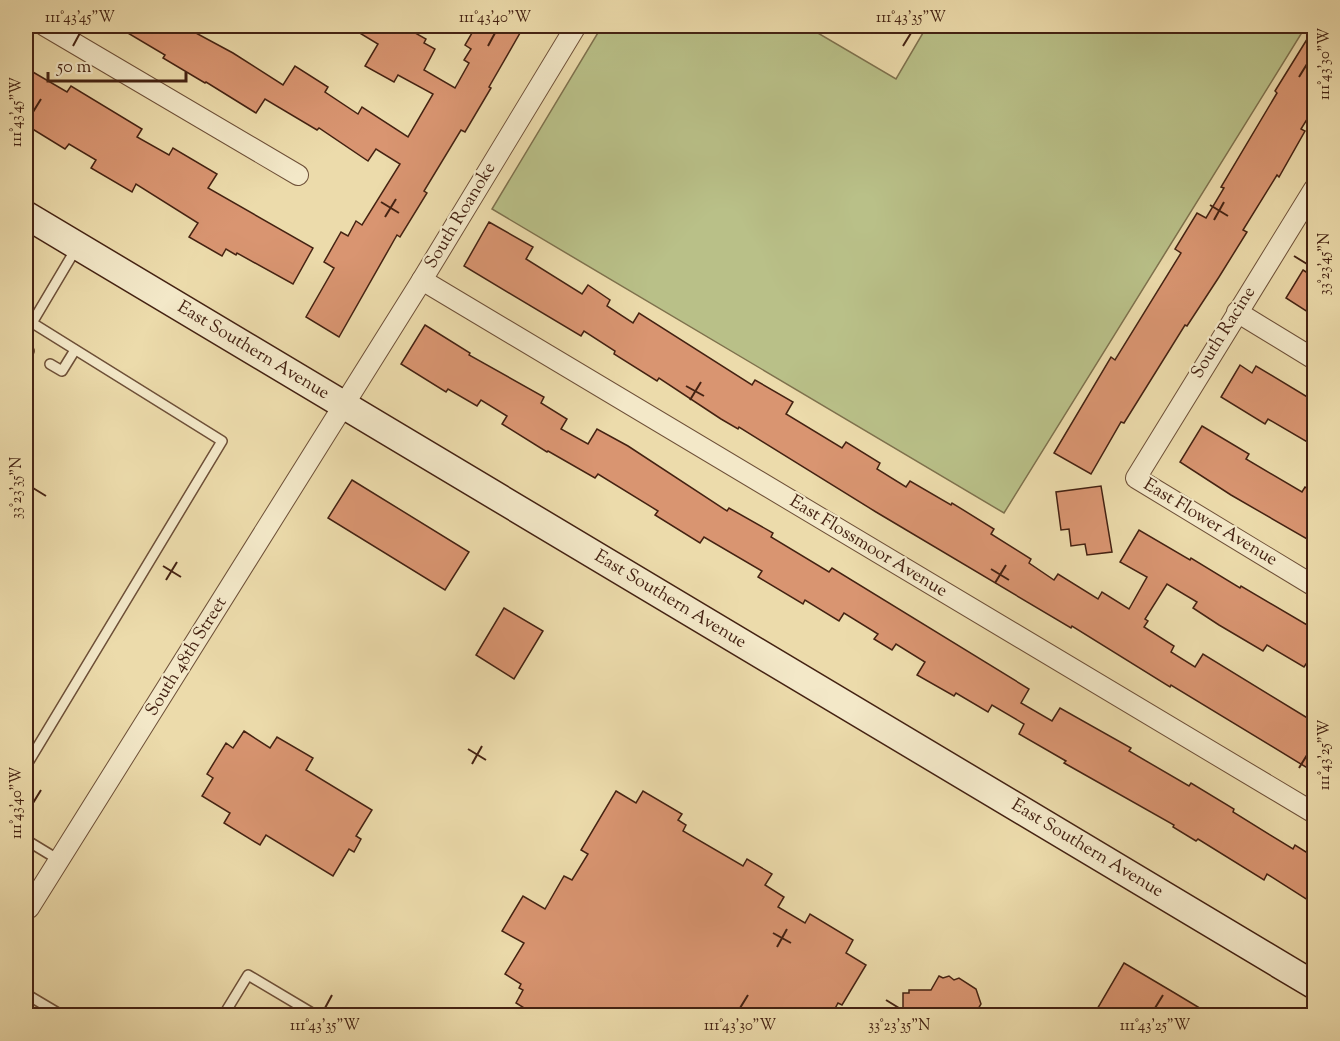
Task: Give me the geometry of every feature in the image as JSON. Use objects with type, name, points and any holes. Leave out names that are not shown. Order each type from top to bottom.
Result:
[{"type":"main road","name":"East Southern Avenue","points":[[26,216],[1314,985]]},
{"type":"street","points":[[45,26],[298,175]]},
{"type":"street","name":"South Roanoke","points":[[344,405],[576,26]]},
{"type":"street","name":"South Racine","points":[[1136,478],[1314,189]]},
{"type":"street","name":"East Flossmoor Avenue","points":[[422,280],[1314,813]]},
{"type":"street","points":[[1237,312],[1314,359]]},
{"type":"street","name":"South 48th Street","points":[[27,911],[344,405]]},
{"type":"street","name":"East Flower Avenue","points":[[1136,478],[1314,586]]},
{"type":"lane","points":[[26,333],[28,321],[77,247]]},
{"type":"lane","points":[[26,766],[222,441],[28,321]]},
{"type":"lane","points":[[50,364],[62,371],[75,350]]},
{"type":"lane","points":[[26,840],[59,860]]},
{"type":"lane","points":[[223,1016],[248,975],[312,1013],[310,1016]]},
{"type":"lane","points":[[26,994],[63,1016]]},
{"type":"green space","points":[[602,26],[806,26],[896,79],[927,26],[1306,26],[1004,513],[492,209]]},
{"type":"building","points":[[116,26],[183,26],[233,53],[283,85],[295,66],[328,87],[325,92],[358,114],[362,107],[408,137],[433,94],[398,75],[394,82],[365,66],[378,44],[348,26],[403,26],[426,39],[424,43],[435,49],[424,70],[455,88],[469,63],[464,60],[471,49],[465,45],[476,26],[524,26],[465,132],[461,130],[424,191],[427,193],[400,237],[397,235],[339,337],[306,317],[334,268],[324,262],[341,232],[348,236],[356,221],[362,225],[400,164],[376,149],[368,161],[319,128],[317,130],[265,99],[256,113],[163,58],[165,55]]},
{"type":"building","points":[[1314,28],[1314,108],[1301,129],[1305,131],[1279,177],[1277,175],[1243,230],[1247,232],[1219,277],[1187,326],[1185,325],[1124,423],[1121,422],[1091,474],[1054,453],[1111,357],[1115,360],[1181,253],[1175,249],[1197,213],[1206,218],[1224,188],[1221,187],[1277,93],[1275,91]]},
{"type":"building","points":[[26,68],[67,92],[71,86],[142,129],[137,137],[169,155],[173,148],[217,174],[208,188],[313,248],[293,284],[237,253],[236,255],[226,249],[222,256],[189,237],[198,223],[136,184],[132,192],[91,168],[96,160],[69,144],[65,149],[26,125]]},
{"type":"building","points":[[489,222],[533,247],[526,259],[582,294],[588,285],[610,300],[607,306],[633,323],[639,313],[752,385],[755,380],[793,402],[786,414],[842,448],[846,442],[880,463],[877,469],[906,487],[910,481],[994,529],[991,534],[1031,559],[1029,563],[1054,580],[1058,574],[1098,599],[1102,592],[1129,609],[1147,577],[1120,562],[1139,530],[1314,629],[1314,664],[1308,661],[1304,667],[1267,645],[1263,651],[1219,625],[1193,608],[1197,602],[1167,584],[1145,619],[1148,621],[1144,627],[1174,646],[1171,652],[1195,667],[1203,654],[1314,722],[1314,772],[1072,626],[1071,628],[876,512],[739,427],[738,429],[721,419],[659,378],[657,381],[614,354],[615,351],[584,331],[581,336],[464,266]]},
{"type":"building","points":[[1303,270],[1314,277],[1314,316],[1286,298]]},
{"type":"building","points":[[425,325],[470,353],[469,355],[544,397],[541,403],[567,419],[561,429],[588,444],[597,429],[628,446],[727,511],[729,508],[773,533],[771,537],[829,572],[832,568],[1029,689],[1021,703],[1052,721],[1060,708],[1131,748],[1129,751],[1189,786],[1191,783],[1234,809],[1233,812],[1293,849],[1295,845],[1314,857],[1314,904],[1267,874],[1264,880],[1198,839],[1196,841],[1173,827],[1174,825],[1064,763],[1066,761],[1019,734],[1024,724],[992,705],[988,712],[956,693],[954,696],[917,675],[925,662],[896,644],[892,650],[874,639],[878,634],[844,613],[839,621],[805,600],[803,604],[758,577],[762,571],[704,537],[700,543],[655,515],[658,511],[598,474],[595,478],[502,424],[507,416],[481,400],[477,406],[448,389],[446,392],[401,364]]},
{"type":"building","points":[[1240,365],[1252,373],[1256,366],[1314,401],[1314,433],[1309,443],[1268,419],[1265,424],[1221,397]]},
{"type":"building","points":[[1202,426],[1249,454],[1246,459],[1302,492],[1305,487],[1314,493],[1314,543],[1231,495],[1180,462]]},
{"type":"building","points":[[352,480],[469,552],[445,590],[328,518]]},
{"type":"building","points":[[1101,486],[1112,552],[1087,555],[1085,544],[1071,546],[1069,529],[1061,530],[1056,492]]},
{"type":"building","points":[[504,608],[543,631],[514,679],[476,655]]},
{"type":"building","points":[[244,731],[270,748],[277,737],[313,758],[306,770],[372,810],[356,836],[361,839],[354,852],[349,849],[333,876],[266,835],[260,845],[224,823],[230,813],[202,796],[213,778],[207,774],[226,743],[233,748]]},
{"type":"building","points":[[616,791],[636,803],[643,791],[682,814],[678,820],[686,825],[683,831],[743,866],[747,859],[772,874],[765,885],[784,897],[778,907],[805,923],[810,914],[853,940],[846,953],[866,965],[842,1005],[838,1003],[831,1016],[537,1016],[516,1003],[523,990],[519,988],[521,984],[505,974],[524,943],[502,931],[523,896],[545,909],[564,876],[572,880],[588,854],[581,850]]},
{"type":"building","points":[[1124,963],[1173,992],[1213,1016],[1093,1016]]},
{"type":"building","points":[[939,976],[943,978],[949,976],[954,980],[959,978],[976,989],[981,1004],[974,1016],[903,1016],[903,993],[909,993],[909,990],[931,990]]}]
